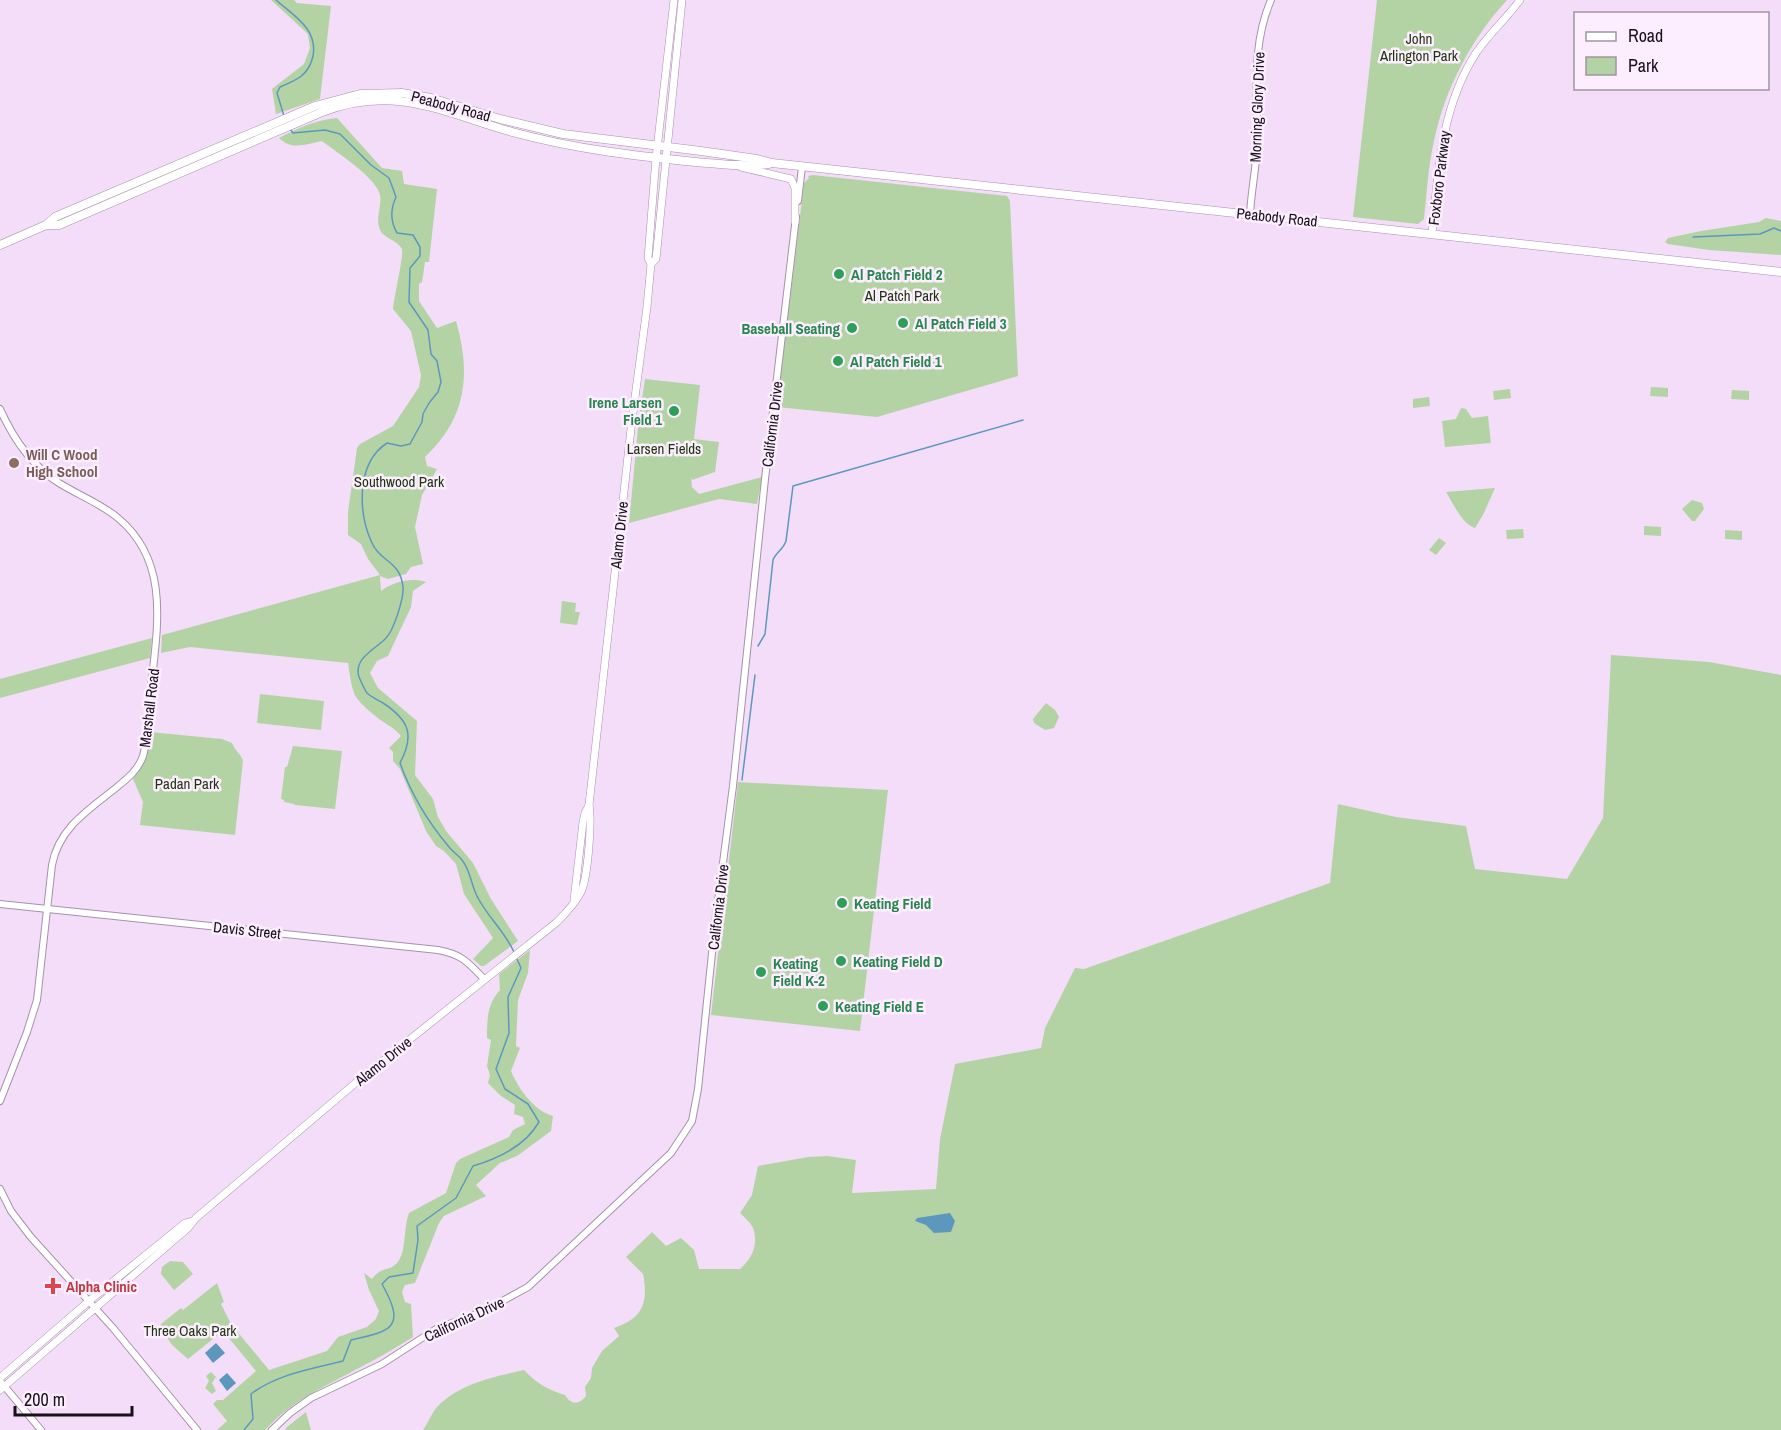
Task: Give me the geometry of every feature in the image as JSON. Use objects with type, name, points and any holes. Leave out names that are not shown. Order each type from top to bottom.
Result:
[{"type":"main road","name":"Alamo Drive","points":[[662,147],[674,0]]},
{"type":"main road","name":"Alamo Drive","points":[[1,1384],[95,1308],[188,1228],[192,1221],[359,1080],[557,922],[581,892],[651,264],[648,258],[682,0]]},
{"type":"main road","name":"Foxboro Parkway","points":[[1432,234],[1441,150],[1446,124],[1456,95],[1476,53],[1520,0]]},
{"type":"main road","name":"Peabody Road","points":[[0,245],[46,225],[58,225],[330,101],[373,93],[402,93],[431,98],[541,130],[802,167],[1781,272]]},
{"type":"main road","name":"Peabody Road","points":[[299,117],[356,102],[402,100],[436,107],[546,140],[660,158],[756,166],[772,163]]},
{"type":"main road","points":[[735,165],[791,179],[795,188],[795,222]]},
{"type":"main road","name":"Alamo Drive","points":[[574,901],[585,813],[589,805]]},
{"type":"main road","points":[[585,813],[586,861]]},
{"type":"main road","name":"Alamo Drive","points":[[1,1384],[89,1301],[185,1223],[192,1221]]},
{"type":"street","name":"Morning Glory Drive","points":[[1250,215],[1257,142],[1257,58],[1263,24],[1271,0]]},
{"type":"street","name":"California Drive","points":[[272,1430],[311,1398],[382,1364],[436,1329],[484,1311],[528,1287],[671,1153],[692,1121],[698,1089],[715,925],[733,786],[765,479],[802,167]]},
{"type":"street","name":"Marshall Road","points":[[0,409],[14,436],[40,468],[57,482],[109,511],[124,524],[146,557],[153,574],[159,614],[143,756],[131,775],[77,819],[62,836],[54,856],[36,1006],[0,1101]]},
{"type":"street","name":"Davis Street","points":[[0,904],[438,950],[458,955],[484,979]]},
{"type":"street","points":[[0,1189],[8,1207],[43,1252],[89,1301],[197,1430]]},
{"type":"street","points":[[1,1384],[41,1430]]},
{"type":"green space","points":[[271,0],[294,0],[297,3],[331,6],[320,99],[276,114],[272,89],[304,64],[310,48],[308,34]]},
{"type":"green space","name":"John Arlington Park","points":[[1377,0],[1507,0],[1482,31],[1452,84],[1432,151],[1424,219],[1418,224],[1353,217]]},
{"type":"green space","name":"Southwood Park","points":[[337,118],[382,168],[402,171],[404,184],[437,189],[429,262],[425,262],[422,282],[419,284],[419,301],[437,328],[456,321],[463,359],[462,394],[450,427],[425,457],[427,466],[437,469],[422,495],[415,527],[423,564],[411,567],[406,574],[388,579],[380,576],[381,591],[402,581],[426,582],[413,591],[411,607],[388,656],[377,661],[370,673],[378,688],[417,721],[415,775],[433,799],[438,817],[446,831],[473,863],[491,899],[518,941],[484,966],[473,959],[493,938],[464,894],[456,864],[436,846],[426,831],[400,769],[393,761],[393,752],[389,748],[401,736],[370,712],[355,695],[348,663],[190,647],[161,653],[162,635],[380,575],[368,559],[361,544],[348,535],[348,512],[357,448],[360,444],[393,426],[419,387],[421,375],[411,331],[393,309],[402,249],[386,237],[379,227],[380,195],[364,173],[322,141],[294,145],[279,138],[307,125]]},
{"type":"green space","name":"Al Patch Park","points":[[808,176],[1007,196],[1010,201],[1018,376],[877,417],[777,407],[804,183],[809,178]]},
{"type":"green space","points":[[1766,218],[1781,221],[1781,255],[1709,250],[1665,242],[1668,238],[1759,222]]},
{"type":"green space","name":"Larsen Fields","points":[[645,379],[700,385],[694,439],[719,442],[715,472],[692,480],[691,477],[692,487],[699,494],[762,477],[757,504],[719,499],[629,523]]},
{"type":"green space","points":[[1651,387],[1668,388],[1668,397],[1650,396]]},
{"type":"green space","points":[[1510,389],[1511,398],[1494,400],[1493,391]]},
{"type":"green space","points":[[1732,390],[1749,391],[1749,400],[1731,399]]},
{"type":"green space","points":[[1429,397],[1430,406],[1413,408],[1413,399]]},
{"type":"green space","points":[[1461,408],[1466,409],[1472,418],[1488,416],[1491,443],[1445,447],[1442,421],[1456,419]]},
{"type":"green space","points":[[1495,488],[1475,528],[1462,518],[1446,492]]},
{"type":"green space","points":[[1692,500],[1702,503],[1704,509],[1695,521],[1692,521],[1682,509]]},
{"type":"green space","points":[[1644,526],[1661,527],[1661,536],[1644,535]]},
{"type":"green space","points":[[1523,529],[1524,538],[1507,539],[1506,530]]},
{"type":"green space","points":[[1725,530],[1742,531],[1742,540],[1725,539]]},
{"type":"green space","points":[[1439,538],[1446,543],[1436,555],[1429,550]]},
{"type":"green space","points":[[562,601],[576,603],[575,612],[580,612],[577,625],[560,623]]},
{"type":"green space","points":[[152,638],[150,658],[0,698],[0,679]]},
{"type":"green space","points":[[1611,655],[1709,662],[1781,675],[1781,1430],[423,1430],[438,1406],[467,1386],[524,1370],[538,1382],[565,1395],[572,1402],[583,1399],[586,1396],[585,1387],[591,1378],[592,1368],[602,1351],[619,1336],[614,1328],[637,1315],[644,1301],[643,1274],[626,1257],[652,1232],[666,1246],[681,1238],[694,1250],[699,1269],[740,1269],[748,1261],[755,1245],[753,1228],[740,1213],[752,1195],[758,1166],[827,1156],[856,1160],[852,1193],[936,1189],[940,1139],[955,1064],[1041,1048],[1045,1028],[1075,968],[1084,969],[1330,883],[1338,804],[1396,817],[1466,826],[1475,869],[1567,879],[1603,818]]},
{"type":"green space","points":[[260,694],[324,701],[321,730],[257,723]]},
{"type":"green space","points":[[1046,703],[1055,710],[1059,717],[1054,728],[1045,730],[1034,723],[1033,719]]},
{"type":"green space","name":"Padan Park","points":[[150,732],[222,739],[232,743],[243,761],[235,835],[140,825],[143,802],[133,779],[145,761]]},
{"type":"green space","points":[[293,746],[342,751],[335,809],[295,805],[281,799],[285,767],[287,767]]},
{"type":"green space","points":[[738,782],[888,790],[860,1031],[711,1015]]},
{"type":"green space","name":"Three Oaks Park","points":[[530,950],[528,973],[518,1000],[516,1046],[520,1048],[511,1071],[533,1104],[553,1116],[551,1131],[517,1156],[500,1163],[476,1185],[486,1196],[444,1216],[439,1223],[415,1283],[405,1285],[402,1292],[405,1302],[411,1304],[413,1337],[307,1396],[286,1410],[265,1430],[217,1430],[227,1421],[213,1404],[217,1400],[223,1400],[256,1371],[223,1331],[188,1359],[173,1346],[160,1328],[161,1324],[217,1283],[224,1302],[221,1304],[231,1324],[269,1370],[327,1351],[338,1337],[367,1327],[376,1319],[379,1311],[364,1273],[372,1279],[399,1260],[409,1213],[446,1193],[456,1163],[460,1159],[509,1137],[513,1130],[525,1124],[523,1117],[514,1114],[515,1105],[501,1096],[488,1083],[490,1075],[487,1066],[491,1040],[487,1038],[487,1025],[492,1001],[500,990],[499,974]]},
{"type":"green space","points":[[170,1261],[183,1262],[193,1274],[174,1290],[161,1274],[162,1267]]},
{"type":"green space","points":[[211,1372],[216,1377],[212,1383],[216,1391],[212,1394],[205,1388],[209,1381],[206,1376]]},
{"type":"green space","points":[[306,1412],[311,1430],[285,1430],[287,1427]]},
{"type":"water","points":[[950,1213],[955,1221],[951,1232],[934,1233],[926,1225],[915,1221],[917,1218]]},
{"type":"water","points":[[216,1343],[225,1353],[213,1363],[205,1353]]},
{"type":"water","points":[[227,1373],[236,1383],[227,1391],[219,1380]]},
{"type":"waterway","points":[[276,0],[303,24],[314,46],[309,68],[297,79],[280,87],[277,93],[284,116]]},
{"type":"waterway","points":[[290,129],[293,133],[325,130],[340,134],[371,165],[389,178],[396,197],[392,215],[395,229],[397,233],[413,235],[420,247],[420,256],[410,268],[409,302],[428,330],[431,354],[437,361],[441,382],[410,444],[401,446],[387,443],[377,452],[365,476],[362,503],[367,531],[376,549],[398,571],[403,592],[398,614],[389,634],[366,654],[358,670],[367,693],[392,709],[404,722],[408,736],[405,753],[400,763],[409,786],[434,828],[465,864],[478,898],[514,952]]},
{"type":"waterway","points":[[1693,237],[1760,234],[1774,228],[1781,231]]},
{"type":"waterway","points":[[758,646],[765,634],[773,560],[786,541],[793,486],[1023,420]]},
{"type":"waterway","points":[[742,780],[755,675]]},
{"type":"waterway","points":[[244,1430],[253,1419],[251,1394],[283,1377],[343,1361],[351,1340],[377,1334],[391,1325],[394,1318],[393,1310],[382,1284],[389,1277],[413,1273],[418,1240],[417,1226],[456,1198],[473,1166],[510,1150],[526,1138],[539,1122],[528,1104],[505,1089],[496,1069],[509,1033],[508,997],[521,968],[517,959]]},
{"type":"place","name":"Al Patch Field 2","points":[[839,274]]},
{"type":"place","name":"Al Patch Field 3","points":[[903,323]]},
{"type":"place","name":"Baseball Seating","points":[[852,328]]},
{"type":"place","name":"Al Patch Field 1","points":[[838,361]]},
{"type":"place","name":"Irene Larsen Field 1","points":[[674,411]]},
{"type":"place","name":"Will C Wood High School","points":[[14,463]]},
{"type":"place","name":"Keating Field","points":[[842,903]]},
{"type":"place","name":"Keating Field D","points":[[841,961]]},
{"type":"place","name":"Keating Field K-2","points":[[761,972]]},
{"type":"place","name":"Keating Field E","points":[[823,1006]]},
{"type":"place","name":"Alpha Clinic","points":[[53,1286]]}]
